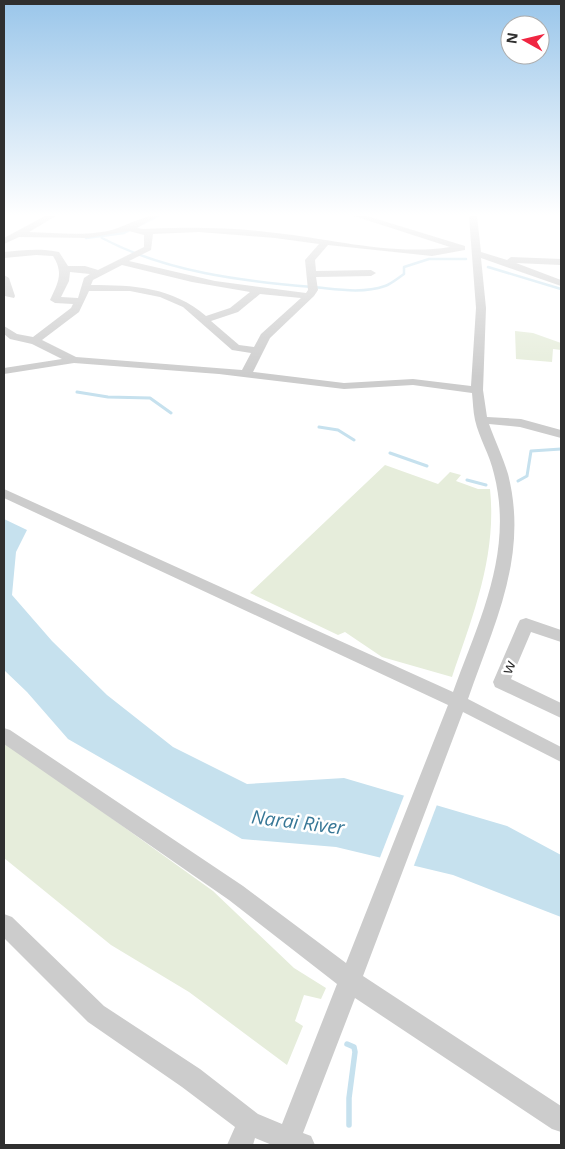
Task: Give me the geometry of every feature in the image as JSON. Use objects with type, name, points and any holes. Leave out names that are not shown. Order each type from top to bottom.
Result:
[{"type":"street","points":[[66,270],[56,300],[80,301]]},
{"type":"street","points":[[89,270],[98,274]]},
{"type":"street","points":[[36,341],[75,310],[89,278],[107,270]]},
{"type":"street","points":[[138,270],[175,287],[187,305],[236,348],[259,351]]},
{"type":"street","points":[[246,374],[259,351],[264,336],[310,296],[312,290],[310,270]]},
{"type":"street","points":[[286,1145],[457,706],[502,579],[506,558],[507,515],[501,474],[481,420],[477,390],[482,308],[477,270]]},
{"type":"street","points":[[525,270],[561,283]]},
{"type":"street","points":[[310,274],[371,273]]},
{"type":"street","points":[[4,278],[10,296]]},
{"type":"street","points":[[85,288],[175,287],[310,296]]},
{"type":"street","points":[[204,320],[234,310],[256,292]]},
{"type":"street","points":[[4,330],[14,337],[36,341],[74,360]]},
{"type":"street","points":[[4,371],[74,360],[246,374],[344,386],[413,382],[477,390]]},
{"type":"street","points":[[481,420],[521,423],[561,434]]},
{"type":"street","points":[[4,493],[561,755]]},
{"type":"street","name":"ｗ","points":[[561,636],[526,624],[501,682],[561,712]]},
{"type":"street","points":[[4,735],[561,1120]]},
{"type":"street","points":[[4,924],[96,1014],[191,1078],[245,1134],[302,1145]]},
{"type":"green space","points":[[515,331],[533,333],[561,343],[561,350],[553,349],[552,362],[516,359]]},
{"type":"green space","points":[[385,465],[438,484],[450,472],[461,475],[456,481],[478,489],[490,489],[491,514],[487,562],[475,608],[452,677],[382,657],[345,632],[338,635],[250,593]]},
{"type":"green space","points":[[4,741],[213,891],[294,968],[326,988],[321,999],[304,995],[295,1021],[303,1026],[287,1065],[189,992],[111,945],[4,858]]},
{"type":"water","name":"Narai River","points":[[4,519],[27,530],[16,552],[12,595],[52,641],[107,695],[173,747],[247,784],[344,778],[507,826],[561,855],[561,917],[453,875],[336,847],[242,839],[68,739],[27,692],[4,670]]},
{"type":"pier","points":[[405,793],[438,802],[413,868],[379,860]]},
{"type":"waterway","points":[[190,270],[259,282],[349,290],[367,290],[385,286],[404,274],[404,270]]},
{"type":"waterway","points":[[497,270],[561,289]]},
{"type":"waterway","points":[[77,392],[108,397],[150,398],[171,413]]},
{"type":"waterway","points":[[319,427],[338,430],[354,440]]},
{"type":"waterway","points":[[518,481],[527,476],[531,451],[561,449]]},
{"type":"waterway","points":[[390,453],[427,466]]},
{"type":"waterway","points":[[467,480],[486,485]]},
{"type":"waterway","points":[[347,1044],[354,1047],[355,1052],[349,1098],[349,1125]]}]
